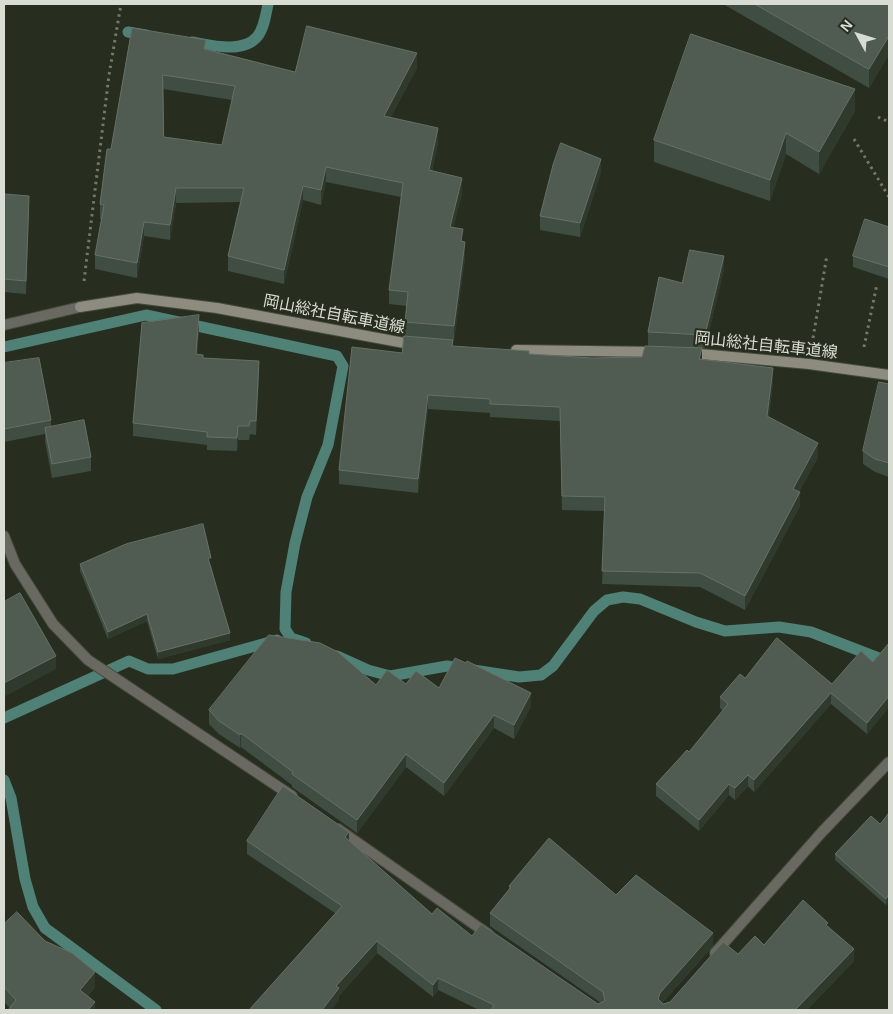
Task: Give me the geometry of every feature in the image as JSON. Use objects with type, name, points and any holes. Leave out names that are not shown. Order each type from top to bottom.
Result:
[{"type":"main road","name":"岡山総社自転車道線","points":[[80,307],[137,298],[216,308],[425,346]]},
{"type":"main road","name":"岡山総社自転車道線","points":[[503,350],[675,353],[809,364],[889,375]]},
{"type":"street","points":[[4,325],[80,307]]},
{"type":"street","points":[[4,536],[15,564],[48,616],[88,660],[299,801]]},
{"type":"street","points":[[709,960],[822,832],[889,762]]},
{"type":"street","points":[[331,824],[496,940]]},
{"type":"path","points":[[80,307],[109,74],[121,4]]},
{"type":"path","points":[[878,117],[889,122]]},
{"type":"path","points":[[854,139],[889,197]]},
{"type":"path","points":[[809,364],[828,255]]},
{"type":"path","points":[[860,371],[877,284]]},
{"type":"building","points":[[755,4],[889,4],[889,36],[869,69]]},
{"type":"building","points":[[307,26],[417,53],[384,116],[438,128],[429,170],[462,178],[450,227],[463,229],[461,241],[465,242],[454,326],[405,322],[408,292],[389,290],[403,183],[326,167],[321,190],[303,186],[284,270],[228,256],[244,188],[176,188],[170,225],[144,222],[137,263],[95,255],[104,205],[100,204],[107,149],[111,149],[132,28],[206,40],[204,49],[295,72]],"holes":[[[163,75],[235,86],[222,145],[164,137]]]},
{"type":"building","points":[[691,34],[855,89],[819,152],[786,133],[770,180],[654,140]]},
{"type":"building","points":[[561,143],[601,159],[580,223],[540,216],[553,165]]},
{"type":"building","points":[[4,194],[29,196],[26,281],[4,279]]},
{"type":"building","points":[[865,219],[889,227],[889,267],[853,256]]},
{"type":"building","points":[[690,250],[724,256],[705,335],[648,332],[659,277],[682,283]]},
{"type":"building","points":[[199,315],[196,354],[203,355],[203,358],[259,361],[256,421],[250,421],[249,426],[238,426],[237,438],[207,437],[207,432],[133,423],[142,323]]},
{"type":"building","points":[[404,336],[453,340],[452,346],[529,351],[529,354],[592,358],[642,357],[645,346],[702,348],[699,359],[773,368],[767,416],[818,443],[793,489],[800,492],[745,596],[700,573],[602,571],[605,497],[562,496],[560,407],[490,404],[490,399],[428,395],[418,479],[339,470],[352,347],[402,353]]},
{"type":"building","points":[[39,358],[51,420],[4,429],[4,363]]},
{"type":"building","points":[[879,382],[889,384],[889,463],[875,459],[863,451]]},
{"type":"building","points":[[84,420],[91,457],[52,464],[45,428]]},
{"type":"building","points":[[203,524],[211,558],[208,558],[230,633],[158,652],[147,614],[108,632],[80,564],[126,544]]},
{"type":"building","points":[[20,593],[56,656],[4,683],[4,602]]},
{"type":"building","points":[[269,635],[320,643],[338,652],[376,685],[387,670],[406,684],[416,671],[439,688],[455,658],[466,663],[467,661],[531,693],[514,725],[494,715],[444,783],[406,754],[357,820],[292,774],[293,772],[241,733],[240,735],[219,721],[209,710]]},
{"type":"building","points":[[777,638],[832,684],[861,651],[873,662],[889,643],[889,696],[867,723],[831,693],[754,780],[748,775],[735,788],[729,784],[699,820],[656,784],[687,750],[689,752],[728,704],[720,697],[740,674],[745,678]]},
{"type":"building","points":[[283,786],[349,832],[345,837],[432,914],[437,908],[472,936],[481,924],[598,1004],[605,1001],[603,992],[490,913],[511,887],[509,886],[549,838],[616,895],[636,875],[713,933],[660,993],[658,999],[663,1004],[670,1002],[723,942],[738,954],[755,936],[764,945],[803,900],[828,923],[826,925],[854,949],[795,1010],[491,1010],[494,1005],[438,978],[433,985],[377,941],[336,986],[339,988],[322,1010],[249,1010],[342,906],[247,841]]},
{"type":"building","points":[[889,813],[889,894],[886,899],[835,854],[871,816],[880,824]]},
{"type":"building","points":[[17,912],[45,941],[72,953],[95,972],[80,990],[95,1002],[88,1010],[8,1010],[16,1000],[4,987],[4,924]]},
{"type":"waterway","points":[[192,42],[226,47],[235,47],[251,42],[261,30],[268,4]]},
{"type":"waterway","points":[[128,32],[146,35]]},
{"type":"waterway","points":[[4,347],[146,315],[337,356],[343,366],[328,445],[307,497],[295,543],[286,592],[285,629],[291,638],[306,643]]},
{"type":"waterway","points":[[337,656],[368,670],[390,676],[447,666],[519,677],[541,675],[553,666],[594,611],[607,600],[623,597],[640,599],[696,622],[725,631],[779,627],[811,632],[889,662]]},
{"type":"waterway","points":[[4,718],[129,661],[148,669],[173,669],[277,640]]},
{"type":"waterway","points":[[4,780],[11,798],[25,879],[33,907],[45,928],[156,1010]]}]
